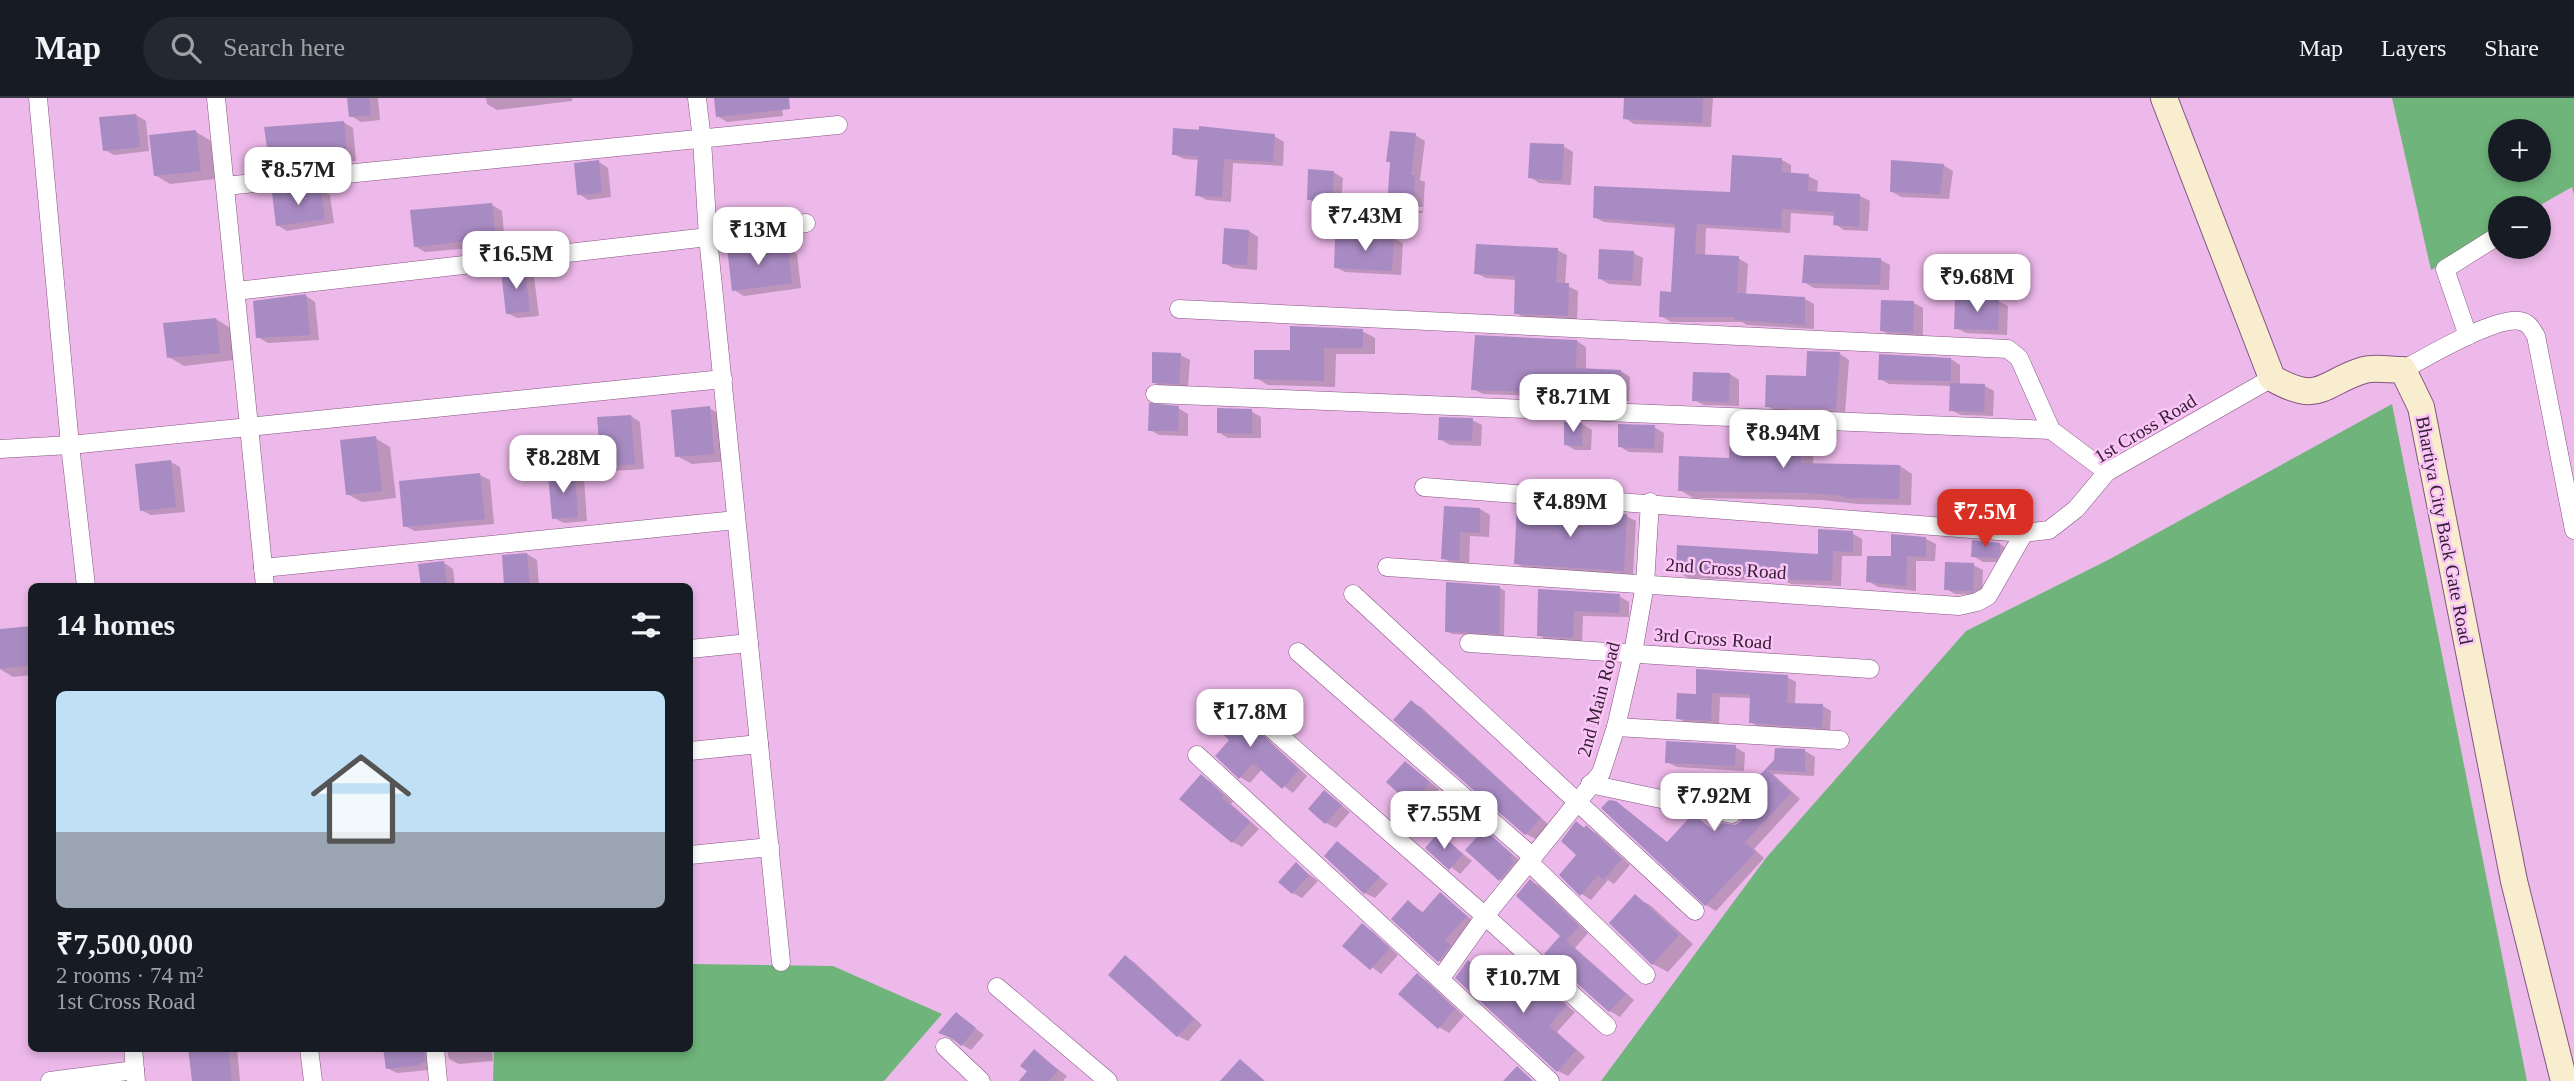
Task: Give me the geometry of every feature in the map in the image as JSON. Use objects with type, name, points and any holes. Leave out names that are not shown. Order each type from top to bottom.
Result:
[{"type":"street","points":[[38,98],[86,583]]},
{"type":"street","points":[[216,98],[264,577],[736,520]]},
{"type":"street","points":[[697,98],[708,237],[782,962]]},
{"type":"street","points":[[2164,98],[2272,378],[2289,387],[2316,393],[2365,370],[2403,369],[2468,336],[2506,321],[2529,325],[2536,336],[2574,530]]},
{"type":"street","points":[[225,186],[838,125]]},
{"type":"street","points":[[236,290],[708,237],[806,223]]},
{"type":"street","points":[[2468,336],[2445,269],[2488,242]]},
{"type":"street","points":[[1179,309],[2008,349],[2019,358],[2051,430],[2107,472]]},
{"type":"street","name":"Bhartiya City Back Gate Road","points":[[2403,369],[2421,407],[2514,881],[2564,1081]]},
{"type":"street","name":"1st Cross Road","points":[[1423,487],[1650,502],[2024,533],[2049,530],[2076,509],[2107,472],[2272,378]]},
{"type":"street","points":[[0,449],[723,379]]},
{"type":"street","points":[[1155,394],[2051,430]]},
{"type":"street","name":"2nd Main Road","points":[[1441,978],[1485,916],[1601,773],[1616,727],[1633,653],[1644,584],[1650,502]]},
{"type":"street","name":"2nd Cross Road","points":[[1387,567],[1959,606],[1978,602],[1988,596],[2024,533]]},
{"type":"street","points":[[1353,594],[1695,911]]},
{"type":"street","points":[[693,649],[749,643]]},
{"type":"street","name":"3rd Cross Road","points":[[1469,643],[1870,670]]},
{"type":"street","points":[[1298,652],[1531,860],[1646,975]]},
{"type":"street","points":[[1250,710],[1606,1026]]},
{"type":"street","points":[[1616,727],[1840,740]]},
{"type":"street","points":[[693,751],[759,744]]},
{"type":"street","points":[[1197,755],[1550,1081]]},
{"type":"street","points":[[1590,784],[1732,814]]},
{"type":"street","points":[[693,855],[770,847]]},
{"type":"street","points":[[997,987],[1108,1081]]},
{"type":"street","points":[[945,1047],[981,1081]]},
{"type":"street","points":[[50,1081],[135,1075],[133,1052]]},
{"type":"street","points":[[309,1052],[313,1081]]},
{"type":"street","points":[[435,1052],[438,1081]]},
{"type":"green space","points":[[2392,98],[2574,98],[2574,195],[2572,187],[2551,199],[2551,196],[2488,196],[2488,236],[2431,270]]},
{"type":"green space","points":[[2392,404],[2527,1081],[1601,1081],[1766,858],[1966,631],[2108,560]]},
{"type":"green space","points":[[693,964],[833,966],[942,1014],[884,1081],[493,1081],[494,1052],[693,1052]]},
{"type":"building","points":[[347,98],[369,98],[371,115],[349,117]]},
{"type":"building","points":[[714,98],[789,98],[790,109],[716,117]]},
{"type":"building","points":[[1624,98],[1703,98],[1702,123],[1623,119]]},
{"type":"building","points":[[136,114],[140,147],[103,151],[99,117]]},
{"type":"building","points":[[344,121],[347,156],[318,159],[318,165],[270,170],[264,127]]},
{"type":"building","points":[[1199,126],[1275,134],[1273,162],[1224,159],[1222,197],[1195,196],[1198,156],[1172,155],[1173,128],[1199,130]]},
{"type":"building","points":[[196,130],[201,171],[154,176],[149,135]]},
{"type":"building","points":[[1390,131],[1416,133],[1411,175],[1415,175],[1414,208],[1387,207],[1390,162],[1386,162]]},
{"type":"building","points":[[1530,143],[1564,144],[1562,181],[1528,178]]},
{"type":"building","points":[[1732,155],[1782,158],[1781,172],[1809,174],[1808,191],[1860,194],[1859,227],[1833,225],[1834,212],[1782,209],[1781,229],[1697,224],[1695,254],[1739,256],[1737,293],[1805,297],[1805,325],[1735,320],[1735,317],[1659,317],[1660,291],[1671,292],[1675,224],[1593,218],[1594,186],[1730,192]]},
{"type":"building","points":[[599,160],[602,193],[577,195],[574,163]]},
{"type":"building","points":[[1891,160],[1944,164],[1940,194],[1890,192]]},
{"type":"building","points":[[1308,169],[1334,171],[1332,201],[1307,200]]},
{"type":"building","points":[[321,188],[325,219],[276,226],[272,193]]},
{"type":"building","points":[[492,203],[496,240],[414,247],[410,210]]},
{"type":"building","points":[[1224,228],[1249,230],[1247,265],[1222,264]]},
{"type":"building","points":[[1369,234],[1394,236],[1392,271],[1334,268],[1335,237],[1368,239]]},
{"type":"building","points":[[758,243],[759,250],[788,246],[792,283],[732,291],[727,247]]},
{"type":"building","points":[[1476,244],[1558,248],[1556,283],[1569,283],[1568,316],[1514,314],[1515,276],[1474,274]]},
{"type":"building","points":[[1599,249],[1634,251],[1632,281],[1598,279]]},
{"type":"building","points":[[1804,255],[1881,258],[1880,285],[1802,283]]},
{"type":"building","points":[[525,269],[530,311],[506,314],[501,272]]},
{"type":"building","points":[[306,294],[310,335],[256,338],[253,301]]},
{"type":"building","points":[[1955,298],[1999,299],[1998,330],[1954,329]]},
{"type":"building","points":[[1881,300],[1914,301],[1913,333],[1880,331]]},
{"type":"building","points":[[216,318],[220,353],[167,358],[163,323]]},
{"type":"building","points":[[1290,326],[1363,329],[1363,348],[1324,348],[1324,381],[1254,379],[1254,350],[1290,350]]},
{"type":"building","points":[[1475,335],[1577,340],[1576,368],[1621,370],[1620,397],[1583,396],[1583,400],[1565,399],[1565,393],[1471,390]]},
{"type":"building","points":[[1807,351],[1840,352],[1836,409],[1765,407],[1766,375],[1806,376]]},
{"type":"building","points":[[1152,352],[1181,353],[1179,384],[1152,383]]},
{"type":"building","points":[[1879,354],[1951,358],[1951,381],[1878,380]]},
{"type":"building","points":[[1693,372],[1730,373],[1729,402],[1692,401]]},
{"type":"building","points":[[1950,383],[1985,384],[1984,412],[1949,411]]},
{"type":"building","points":[[1149,403],[1179,406],[1178,431],[1148,431]]},
{"type":"building","points":[[710,406],[714,454],[675,457],[671,410]]},
{"type":"building","points":[[1217,408],[1252,409],[1252,434],[1217,433]]},
{"type":"building","points":[[631,415],[635,464],[601,467],[597,417]]},
{"type":"building","points":[[1439,417],[1473,418],[1472,441],[1438,440]]},
{"type":"building","points":[[1564,422],[1582,423],[1582,446],[1564,445]]},
{"type":"building","points":[[1618,424],[1655,425],[1654,449],[1618,447]]},
{"type":"building","points":[[1730,430],[1802,431],[1801,463],[1900,465],[1899,499],[1844,498],[1808,493],[1678,491],[1679,456],[1729,458]]},
{"type":"building","points":[[376,436],[382,491],[346,495],[340,440]]},
{"type":"building","points":[[171,460],[176,507],[140,511],[135,464]]},
{"type":"building","points":[[575,471],[578,517],[552,519],[548,474]]},
{"type":"building","points":[[480,473],[485,519],[403,527],[399,481]]},
{"type":"building","points":[[1444,506],[1480,508],[1480,533],[1460,532],[1459,561],[1441,559]]},
{"type":"building","points":[[1517,507],[1627,514],[1624,571],[1514,564]]},
{"type":"building","points":[[1818,529],[1853,531],[1853,552],[1833,551],[1832,581],[1780,579],[1780,576],[1676,573],[1677,545],[1818,554]]},
{"type":"building","points":[[1891,534],[1926,537],[1926,557],[1907,556],[1906,586],[1866,582],[1867,556],[1891,556]]},
{"type":"building","points":[[1972,540],[2000,543],[1997,558],[1971,557]]},
{"type":"building","points":[[527,553],[530,583],[504,583],[502,555]]},
{"type":"building","points":[[444,561],[447,583],[421,583],[418,564]]},
{"type":"building","points":[[1945,562],[1974,563],[1973,591],[1944,590]]},
{"type":"building","points":[[1446,582],[1500,586],[1499,634],[1445,632]]},
{"type":"building","points":[[1538,589],[1620,594],[1619,613],[1574,611],[1573,638],[1537,636]]},
{"type":"building","points":[[28,626],[28,666],[0,669],[0,629]]},
{"type":"building","points":[[1696,669],[1788,675],[1787,703],[1823,704],[1822,728],[1749,723],[1750,694],[1712,693],[1711,721],[1676,719],[1677,693],[1696,694]]},
{"type":"building","points":[[1411,700],[1541,818],[1525,835],[1393,720]]},
{"type":"building","points":[[1229,704],[1299,770],[1282,789],[1253,763],[1239,779],[1215,756],[1229,740],[1211,724]]},
{"type":"building","points":[[1666,741],[1736,745],[1735,766],[1665,763]]},
{"type":"building","points":[[1775,748],[1805,749],[1805,772],[1767,770],[1791,793],[1745,842],[1756,852],[1705,906],[1601,808],[1609,800],[1616,801],[1667,842],[1690,817],[1700,819],[1714,832],[1722,823],[1736,825],[1741,821],[1743,811],[1734,803],[1774,760]]},
{"type":"building","points":[[1405,761],[1430,782],[1411,805],[1386,782]]},
{"type":"building","points":[[1201,774],[1224,796],[1222,798],[1250,822],[1232,843],[1179,799]]},
{"type":"building","points":[[1324,790],[1342,805],[1325,824],[1308,809]]},
{"type":"building","points":[[1576,821],[1584,828],[1586,825],[1622,859],[1603,880],[1598,875],[1580,896],[1559,875],[1576,855],[1561,841]]},
{"type":"building","points":[[1484,829],[1513,855],[1510,859],[1514,862],[1499,881],[1465,850]]},
{"type":"building","points":[[1439,832],[1463,854],[1449,870],[1425,848]]},
{"type":"building","points":[[1337,841],[1380,877],[1364,894],[1324,856]]},
{"type":"building","points":[[1296,862],[1309,875],[1292,894],[1278,882]]},
{"type":"building","points":[[1530,879],[1579,926],[1566,941],[1626,994],[1609,1012],[1544,954],[1560,936],[1516,896]]},
{"type":"building","points":[[1440,892],[1467,916],[1445,940],[1451,945],[1438,962],[1391,919],[1408,900],[1422,913]]},
{"type":"building","points":[[1635,894],[1679,935],[1652,965],[1609,923]]},
{"type":"building","points":[[1362,923],[1390,948],[1370,970],[1342,946]]},
{"type":"building","points":[[1125,955],[1194,1019],[1177,1037],[1108,975]]},
{"type":"building","points":[[1468,960],[1521,1006],[1543,983],[1567,1005],[1549,1026],[1576,1050],[1557,1072],[1455,978]]},
{"type":"building","points":[[1417,973],[1455,1009],[1438,1029],[1398,994]]},
{"type":"building","points":[[956,1012],[976,1028],[961,1046],[952,1038],[938,1033]]},
{"type":"building","points":[[1034,1049],[1058,1070],[1049,1081],[1019,1081],[1027,1071],[1020,1066]]},
{"type":"building","points":[[188,1052],[228,1052],[232,1081],[192,1081]]},
{"type":"building","points":[[384,1052],[424,1052],[425,1062],[420,1065],[386,1069]]},
{"type":"building","points":[[1240,1059],[1265,1081],[1220,1081]]},
{"type":"building","points":[[1517,1066],[1533,1081],[1503,1081]]}]
